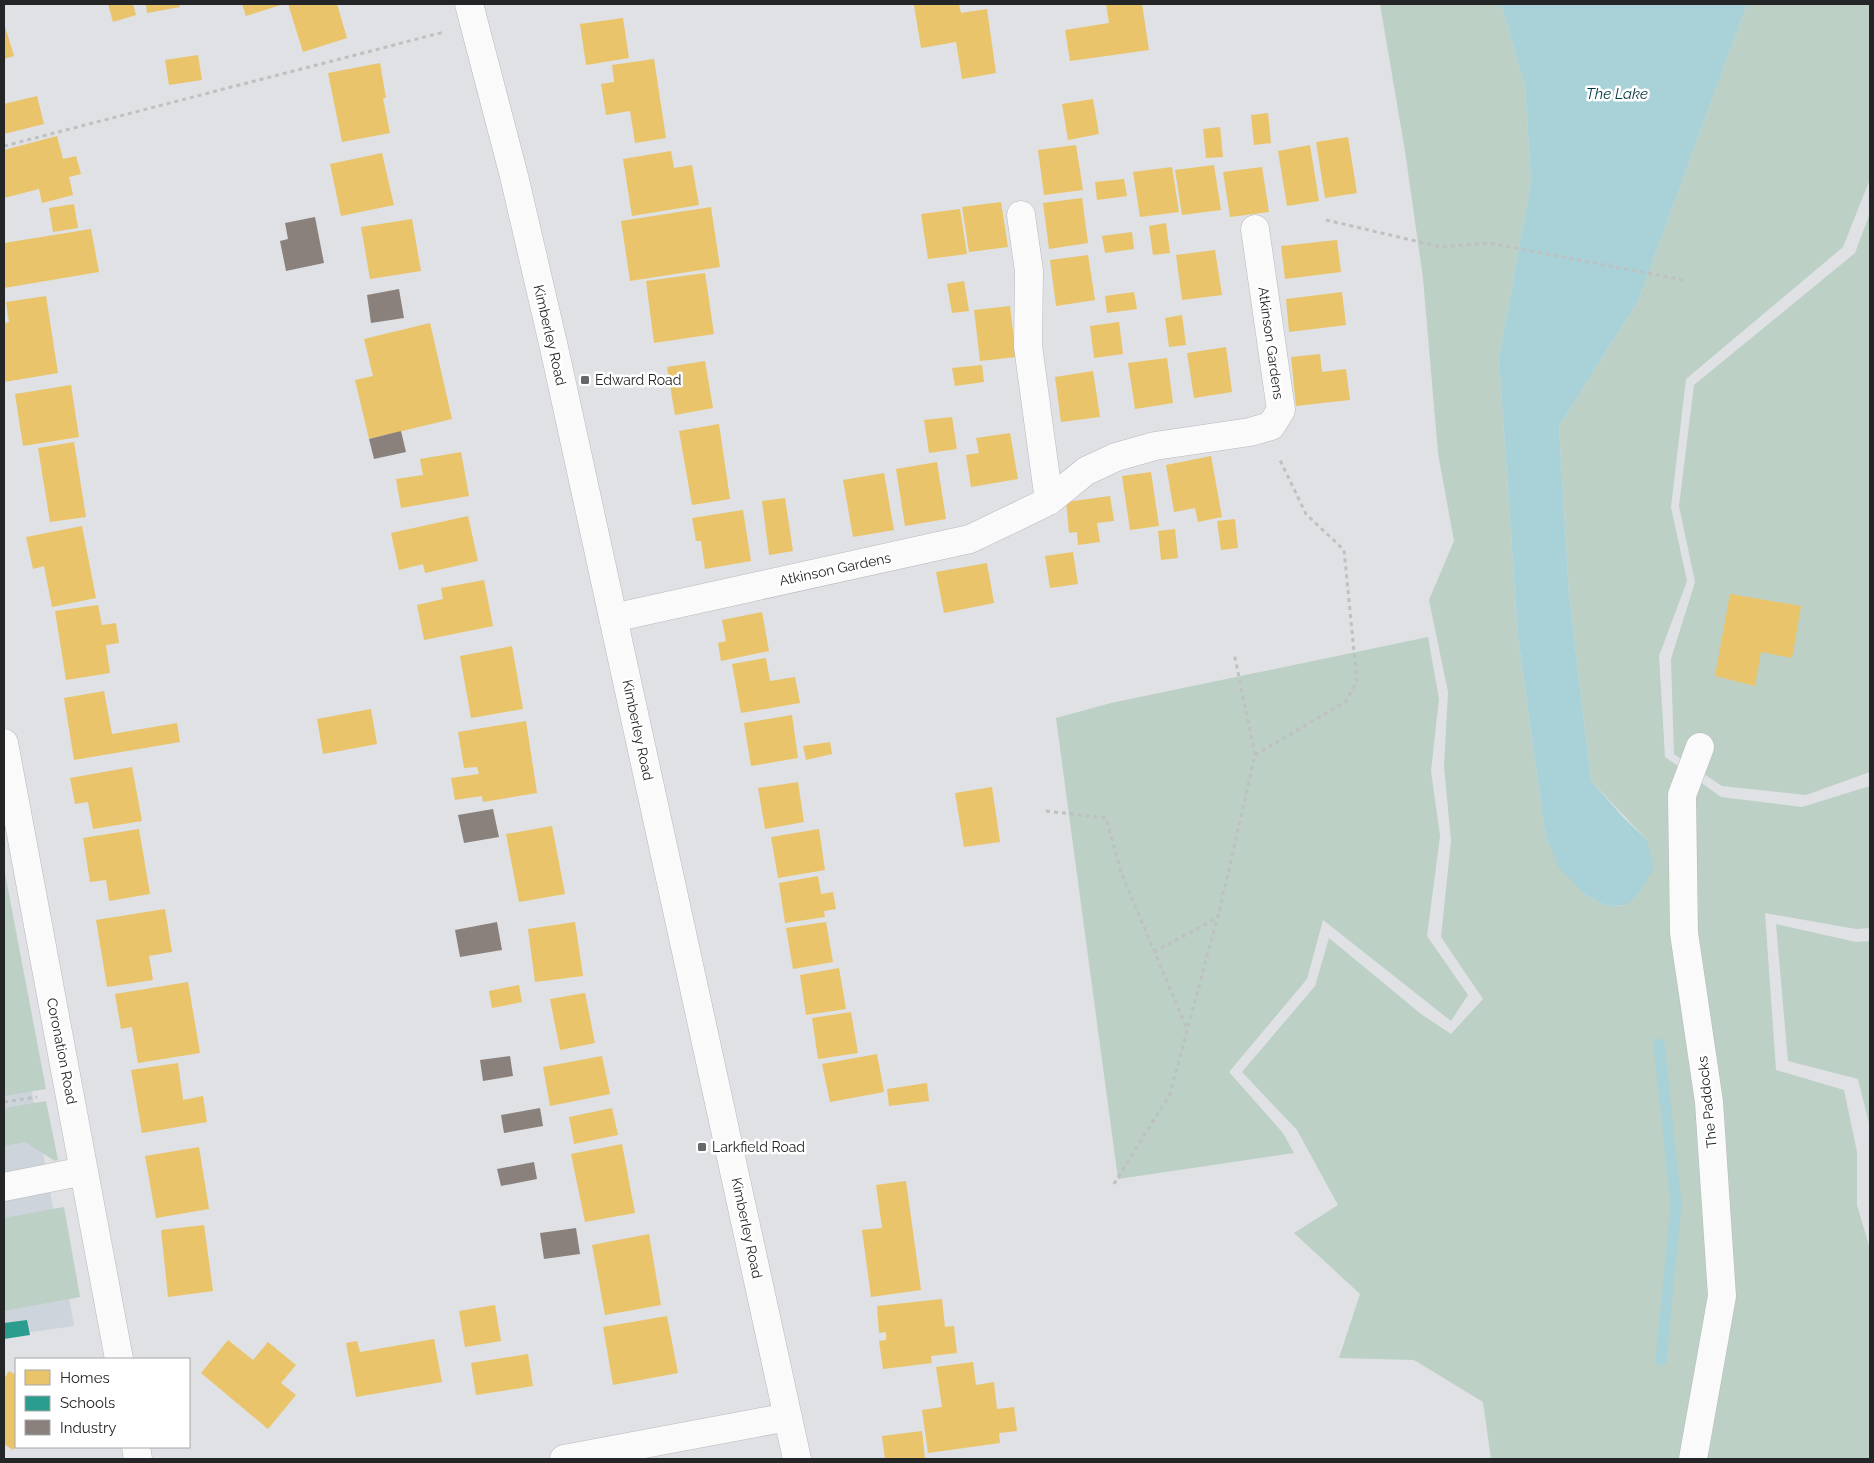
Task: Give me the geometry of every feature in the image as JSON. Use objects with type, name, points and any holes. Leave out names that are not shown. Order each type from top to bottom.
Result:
[{"type":"street","name":"Kimberley Road","points":[[472,14],[518,194],[614,618],[797,1459]]},
{"type":"street","points":[[1021,215],[1029,271],[1028,346],[1049,501]]},
{"type":"street","name":"Atkinson Gardens","points":[[614,618],[970,539],[1049,501],[1086,471],[1116,457],[1155,446],[1250,432],[1270,426],[1281,410],[1255,229]]},
{"type":"street","name":"Coronation Road","points":[[4,743],[119,1358]]},
{"type":"street","name":"The Paddocks","points":[[1693,1459],[1722,1296],[1709,1102],[1684,933],[1682,795],[1700,747]]},
{"type":"street","points":[[4,1187],[84,1171]]},
{"type":"street","points":[[564,1459],[788,1417]]},
{"type":"path","points":[[4,146],[472,14]]},
{"type":"path","points":[[1326,220],[1441,247],[1489,243],[1682,280]]},
{"type":"path","points":[[1255,755],[1345,702],[1357,682],[1344,550],[1306,514],[1264,428]]},
{"type":"path","points":[[1114,1184],[1170,1094],[1218,918],[1255,755],[1234,653]]},
{"type":"path","points":[[1046,811],[1106,818],[1121,872],[1187,1030]]},
{"type":"path","points":[[1154,952],[1218,918]]},
{"type":"shaded area","points":[[4,935],[74,1326],[4,1336]]},
{"type":"green space","points":[[1380,4],[1501,4],[1525,86],[1531,182],[1499,359],[1518,637],[1545,833],[1584,894],[1607,906],[1627,905],[1647,840],[1591,781],[1569,595],[1559,426],[1638,301],[1747,4],[1870,4],[1870,179],[1843,247],[1686,379],[1671,507],[1687,581],[1659,656],[1665,757],[1721,797],[1802,807],[1870,786],[1870,928],[1856,929],[1765,913],[1776,1070],[1844,1090],[1857,1152],[1857,1205],[1870,1249],[1870,1459],[1491,1459],[1483,1402],[1414,1360],[1339,1358],[1360,1294],[1294,1233],[1338,1205],[1297,1130],[1242,1072],[1315,986],[1329,938],[1421,1014],[1451,1034],[1483,999],[1441,937],[1451,841],[1444,766],[1448,692],[1429,600],[1454,541],[1438,453],[1423,278],[1405,151]]},
{"type":"green space","points":[[1870,213],[1870,772],[1806,795],[1722,786],[1674,754],[1671,659],[1695,582],[1679,506],[1694,385],[1855,253]]},
{"type":"green space","points":[[1428,637],[1439,699],[1431,771],[1440,836],[1427,936],[1468,995],[1451,1021],[1323,920],[1307,979],[1229,1072],[1283,1133],[1294,1153],[1118,1179],[1056,718],[1111,703]]},
{"type":"green space","points":[[4,868],[46,1089],[4,1096]]},
{"type":"green space","points":[[1776,924],[1856,942],[1870,941],[1870,1127],[1858,1079],[1788,1061]]},
{"type":"green space","points":[[46,1101],[58,1160],[55,1161],[25,1142],[4,1146],[4,1108]]},
{"type":"green space","points":[[64,1207],[80,1297],[4,1311],[4,1218]]},
{"type":"water","name":"The Lake","points":[[1501,4],[1747,4],[1638,301],[1559,426],[1569,595],[1591,781],[1624,818],[1647,840],[1654,867],[1642,889],[1627,905],[1607,906],[1584,894],[1558,866],[1545,833],[1518,637],[1499,359],[1531,182],[1525,86]]},
{"type":"building: Homes","points":[[108,4],[133,4],[136,15],[113,22]]},
{"type":"building: Homes","points":[[146,4],[179,4],[180,7],[147,13]]},
{"type":"building: Homes","points":[[242,4],[284,4],[246,16]]},
{"type":"building: Homes","points":[[288,4],[337,4],[347,38],[303,52]]},
{"type":"building: Homes","points":[[959,4],[961,13],[987,9],[996,73],[962,79],[956,42],[921,48],[914,5]]},
{"type":"building: Homes","points":[[1106,4],[1142,4],[1149,50],[1070,61],[1065,30],[1109,23]]},
{"type":"building: Homes","points":[[623,18],[629,58],[586,65],[580,24]]},
{"type":"building: Homes","points":[[4,23],[14,56],[4,59]]},
{"type":"building: Homes","points":[[198,55],[202,80],[169,85],[165,60]]},
{"type":"building: Homes","points":[[654,59],[666,138],[635,143],[630,111],[606,115],[601,84],[614,82],[612,65]]},
{"type":"building: Homes","points":[[380,63],[386,98],[383,98],[390,133],[342,142],[328,73]]},
{"type":"building: Homes","points":[[37,96],[44,124],[4,134],[4,104]]},
{"type":"building: Homes","points":[[1093,99],[1099,134],[1068,140],[1062,104]]},
{"type":"building: Homes","points":[[1268,113],[1271,143],[1254,145],[1251,115]]},
{"type":"building: Homes","points":[[1220,127],[1223,157],[1206,158],[1203,129]]},
{"type":"building: Homes","points":[[57,136],[63,159],[76,156],[81,174],[69,177],[73,195],[42,203],[39,189],[4,198],[4,150]]},
{"type":"building: Homes","points":[[1348,137],[1357,193],[1325,198],[1316,142]]},
{"type":"building: Homes","points":[[1076,145],[1083,190],[1044,195],[1038,150]]},
{"type":"building: Homes","points":[[1310,145],[1319,201],[1287,206],[1278,151]]},
{"type":"building: Homes","points":[[671,151],[674,168],[692,165],[699,205],[632,216],[623,159]]},
{"type":"building: Homes","points":[[382,153],[394,205],[341,216],[330,164]]},
{"type":"building: Homes","points":[[1214,165],[1221,210],[1182,215],[1175,170]]},
{"type":"building: Homes","points":[[1172,167],[1179,212],[1140,217],[1133,172]]},
{"type":"building: Homes","points":[[1262,167],[1269,212],[1230,217],[1223,172]]},
{"type":"building: Homes","points":[[1124,179],[1127,196],[1097,200],[1095,182]]},
{"type":"building: Homes","points":[[1082,198],[1088,243],[1049,249],[1043,203]]},
{"type":"building: Homes","points":[[1001,202],[1008,247],[969,252],[962,207]]},
{"type":"building: Homes","points":[[74,204],[78,228],[53,232],[49,208]]},
{"type":"building: Homes","points":[[711,207],[720,267],[630,281],[621,221]]},
{"type":"building: Homes","points":[[960,209],[967,254],[928,259],[921,214]]},
{"type":"building: Homes","points":[[412,219],[421,271],[370,279],[361,227]]},
{"type":"building: Homes","points":[[1166,223],[1170,253],[1153,255],[1149,226]]},
{"type":"building: Homes","points":[[91,229],[99,272],[4,288],[4,243]]},
{"type":"building: Homes","points":[[1132,232],[1134,249],[1105,253],[1102,236]]},
{"type":"building: Homes","points":[[1337,240],[1341,272],[1285,279],[1281,246]]},
{"type":"building: Homes","points":[[1215,250],[1222,295],[1182,300],[1176,255]]},
{"type":"building: Homes","points":[[1088,255],[1095,300],[1056,306],[1050,260]]},
{"type":"building: Homes","points":[[705,273],[714,334],[654,343],[646,281]]},
{"type":"building: Homes","points":[[964,281],[969,311],[952,313],[947,284]]},
{"type":"building: Homes","points":[[1134,292],[1137,309],[1107,313],[1105,296]]},
{"type":"building: Homes","points":[[1342,292],[1346,325],[1289,332],[1286,299]]},
{"type":"building: Homes","points":[[46,296],[58,373],[4,382],[4,323],[9,322],[6,302]]},
{"type":"building: Homes","points":[[1010,306],[1016,357],[980,361],[974,310]]},
{"type":"building: Homes","points":[[1182,315],[1186,345],[1169,347],[1165,318]]},
{"type":"building: Homes","points":[[1119,322],[1123,354],[1094,358],[1090,326]]},
{"type":"building: Homes","points":[[430,323],[452,419],[369,439],[355,380],[373,376],[364,339]]},
{"type":"building: Homes","points":[[1226,347],[1232,392],[1194,398],[1187,353]]},
{"type":"building: Homes","points":[[1320,354],[1322,372],[1346,369],[1350,400],[1296,406],[1291,357]]},
{"type":"building: Homes","points":[[1167,358],[1173,403],[1135,409],[1128,363]]},
{"type":"building: Homes","points":[[705,361],[713,408],[675,415],[667,367]]},
{"type":"building: Homes","points":[[982,365],[984,382],[955,386],[952,368]]},
{"type":"building: Homes","points":[[1093,371],[1100,417],[1061,422],[1055,377]]},
{"type":"building: Homes","points":[[71,385],[79,437],[23,446],[15,394]]},
{"type":"building: Homes","points":[[952,417],[957,449],[929,453],[924,420]]},
{"type":"building: Homes","points":[[719,424],[730,499],[692,505],[679,431]]},
{"type":"building: Homes","points":[[1010,433],[1018,479],[971,487],[966,455],[979,453],[976,438]]},
{"type":"building: Homes","points":[[74,442],[86,517],[50,522],[38,448]]},
{"type":"building: Homes","points":[[461,452],[469,496],[401,508],[396,479],[423,475],[420,459]]},
{"type":"building: Homes","points":[[1211,456],[1222,517],[1198,522],[1195,508],[1174,512],[1166,465]]},
{"type":"building: Homes","points":[[937,462],[946,519],[905,526],[896,469]]},
{"type":"building: Homes","points":[[1151,472],[1159,526],[1130,530],[1122,476]]},
{"type":"building: Homes","points":[[884,473],[894,530],[853,537],[843,480]]},
{"type":"building: Homes","points":[[1110,496],[1114,521],[1097,523],[1100,542],[1078,545],[1077,532],[1069,533],[1066,502]]},
{"type":"building: Homes","points":[[785,498],[793,551],[769,555],[762,501]]},
{"type":"building: Homes","points":[[743,510],[751,561],[705,569],[701,541],[696,541],[692,518]]},
{"type":"building: Homes","points":[[468,516],[478,561],[425,573],[423,564],[399,570],[391,533]]},
{"type":"building: Homes","points":[[1235,519],[1238,548],[1221,550],[1217,521]]},
{"type":"building: Homes","points":[[82,526],[96,598],[52,607],[44,566],[33,569],[26,537]]},
{"type":"building: Homes","points":[[1175,529],[1178,558],[1161,560],[1158,531]]},
{"type":"building: Homes","points":[[1073,552],[1078,584],[1050,588],[1045,556]]},
{"type":"building: Homes","points":[[987,563],[994,603],[944,613],[936,572]]},
{"type":"building: Homes","points":[[484,580],[493,626],[424,640],[417,605],[443,599],[441,588]]},
{"type":"building: Homes","points":[[1730,594],[1801,606],[1792,658],[1761,652],[1755,686],[1715,676]]},
{"type":"building: Homes","points":[[98,605],[102,625],[116,623],[119,643],[106,645],[110,673],[66,680],[55,611]]},
{"type":"building: Homes","points":[[762,612],[769,651],[721,661],[718,643],[726,641],[722,620]]},
{"type":"building: Homes","points":[[512,646],[523,709],[471,718],[460,656]]},
{"type":"building: Homes","points":[[766,658],[770,681],[795,677],[800,703],[741,713],[732,664]]},
{"type":"building: Homes","points":[[104,691],[112,734],[177,723],[180,742],[74,760],[64,698]]},
{"type":"building: Homes","points":[[371,709],[377,744],[323,754],[317,719]]},
{"type":"building: Homes","points":[[792,715],[798,758],[751,766],[744,723]]},
{"type":"building: Homes","points":[[526,721],[537,793],[483,802],[482,796],[455,800],[451,778],[479,774],[477,767],[464,768],[458,732]]},
{"type":"building: Homes","points":[[830,742],[832,754],[806,760],[803,746]]},
{"type":"building: Homes","points":[[132,767],[142,821],[93,829],[88,802],[75,804],[70,778]]},
{"type":"building: Homes","points":[[798,782],[804,822],[765,829],[758,788]]},
{"type":"building: Homes","points":[[992,787],[1000,842],[964,847],[955,793]]},
{"type":"building: Homes","points":[[552,826],[565,894],[519,902],[506,834]]},
{"type":"building: Homes","points":[[139,829],[150,894],[109,901],[106,880],[90,882],[83,838]]},
{"type":"building: Homes","points":[[819,829],[825,870],[778,878],[771,837]]},
{"type":"building: Homes","points":[[818,876],[821,894],[833,892],[836,909],[824,911],[825,917],[785,923],[779,883]]},
{"type":"building: Homes","points":[[165,909],[172,952],[149,956],[153,980],[107,987],[96,920]]},
{"type":"building: Homes","points":[[575,922],[583,976],[535,982],[528,929]]},
{"type":"building: Homes","points":[[826,922],[833,962],[793,969],[786,928]]},
{"type":"building: Homes","points":[[839,968],[846,1009],[806,1015],[800,975]]},
{"type":"building: Homes","points":[[188,982],[200,1053],[138,1063],[132,1027],[121,1029],[115,994]]},
{"type":"building: Homes","points":[[519,985],[522,1002],[492,1008],[489,991]]},
{"type":"building: Homes","points":[[585,993],[595,1043],[560,1050],[550,999]]},
{"type":"building: Homes","points":[[851,1012],[858,1053],[818,1059],[812,1018]]},
{"type":"building: Homes","points":[[877,1054],[884,1092],[830,1102],[822,1064]]},
{"type":"building: Homes","points":[[602,1056],[610,1094],[550,1106],[543,1067]]},
{"type":"building: Homes","points":[[178,1063],[183,1100],[203,1096],[207,1122],[142,1133],[131,1070]]},
{"type":"building: Homes","points":[[927,1083],[929,1101],[889,1106],[887,1089]]},
{"type":"building: Homes","points":[[612,1108],[618,1135],[574,1144],[569,1117]]},
{"type":"building: Homes","points":[[622,1144],[635,1213],[585,1222],[571,1154]]},
{"type":"building: Homes","points":[[199,1147],[209,1209],[156,1218],[145,1156]]},
{"type":"building: Homes","points":[[906,1181],[921,1290],[871,1297],[862,1230],[882,1228],[876,1185]]},
{"type":"building: Homes","points":[[204,1225],[213,1291],[168,1297],[161,1230]]},
{"type":"building: Homes","points":[[649,1234],[661,1305],[605,1315],[592,1245]]},
{"type":"building: Homes","points":[[942,1299],[945,1327],[954,1326],[957,1353],[931,1356],[932,1363],[883,1369],[879,1341],[886,1340],[886,1332],[879,1333],[877,1306]]},
{"type":"building: Homes","points":[[495,1305],[501,1341],[465,1347],[459,1311]]},
{"type":"building: Homes","points":[[667,1316],[678,1373],[613,1385],[603,1327]]},
{"type":"building: Homes","points":[[434,1339],[442,1382],[356,1397],[346,1343],[357,1341],[360,1352]]},
{"type":"building: Homes","points":[[228,1340],[253,1360],[268,1342],[296,1365],[281,1383],[296,1395],[268,1429],[201,1373]]},
{"type":"building: Homes","points":[[528,1354],[533,1386],[476,1395],[471,1363]]},
{"type":"building: Homes","points":[[973,1362],[976,1385],[994,1382],[997,1409],[1014,1407],[1017,1431],[999,1433],[1000,1443],[928,1453],[922,1410],[942,1407],[936,1367]]},
{"type":"building: Homes","points":[[9,1371],[15,1374],[15,1447],[13,1450],[4,1444],[4,1379]]},
{"type":"building: Homes","points":[[922,1431],[925,1459],[885,1459],[882,1436]]},
{"type":"building: Schools","points":[[27,1320],[30,1335],[4,1339],[4,1323]]},
{"type":"building: Industry","points":[[315,217],[324,263],[286,271],[280,241],[288,239],[285,223]]},
{"type":"building: Industry","points":[[399,289],[404,318],[371,323],[367,295]]},
{"type":"building: Industry","points":[[401,431],[406,452],[374,459],[369,439]]},
{"type":"building: Industry","points":[[493,809],[499,837],[464,843],[458,815]]},
{"type":"building: Industry","points":[[497,922],[502,950],[460,957],[455,930]]},
{"type":"building: Industry","points":[[510,1056],[513,1076],[483,1081],[480,1060]]},
{"type":"building: Industry","points":[[540,1108],[543,1126],[504,1133],[501,1115]]},
{"type":"building: Industry","points":[[534,1162],[537,1179],[501,1186],[497,1169]]},
{"type":"building: Industry","points":[[576,1228],[580,1254],[544,1259],[540,1233]]},
{"type":"waterway","points":[[1659,1044],[1676,1204],[1661,1360]]},
{"type":"place","name":"Edward Road","points":[[585,380]]},
{"type":"place","name":"Larkfield Road","points":[[702,1147]]}]
